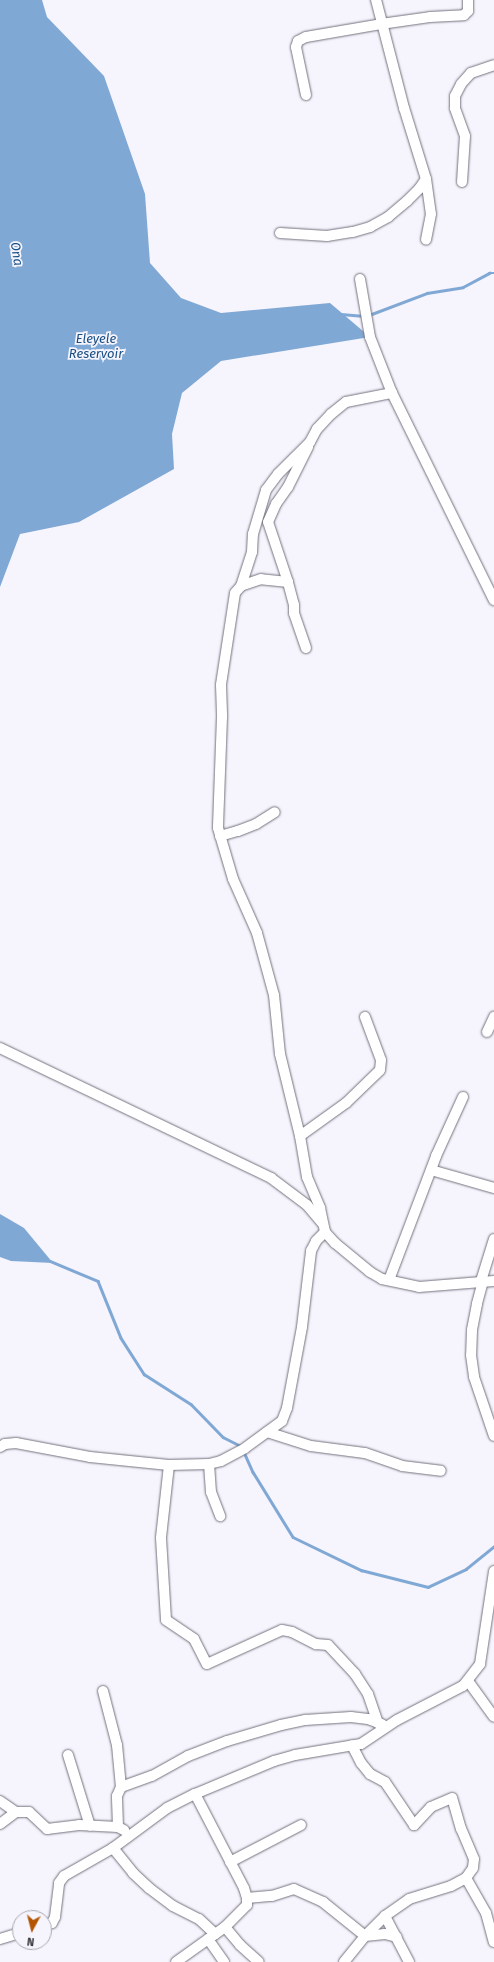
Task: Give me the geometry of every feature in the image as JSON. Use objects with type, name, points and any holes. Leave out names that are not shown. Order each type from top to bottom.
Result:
[{"type":"street","points":[[376,0],[381,24],[426,179],[431,214],[426,240]]},
{"type":"street","points":[[306,95],[296,47],[298,41],[306,37],[381,24],[464,14],[468,11],[468,0]]},
{"type":"street","points":[[462,182],[464,136],[455,108],[455,96],[461,84],[471,73],[494,64]]},
{"type":"street","points":[[280,233],[327,236],[353,232],[370,227],[388,217],[407,201],[419,189],[426,179]]},
{"type":"street","points":[[360,280],[370,337],[392,393],[494,600]]},
{"type":"street","points":[[0,1447],[5,1444],[16,1443],[90,1457],[169,1465],[209,1464],[221,1461],[267,1432],[282,1421],[288,1408],[302,1327],[311,1251],[324,1228],[320,1208],[306,1177],[300,1136],[280,1054],[274,995],[257,932],[233,879],[220,836],[218,819],[222,717],[221,685],[235,593],[241,586],[252,552],[253,534],[266,490],[278,474],[310,442],[324,421],[346,402],[392,393]]},
{"type":"street","points":[[306,648],[294,613],[294,605],[288,582],[268,522],[276,504],[288,487],[306,454],[310,442]]},
{"type":"street","points":[[241,586],[261,579],[288,582]]},
{"type":"street","points":[[220,836],[256,824],[275,812]]},
{"type":"street","points":[[300,1136],[346,1103],[380,1070],[381,1060],[365,1017]]},
{"type":"street","points":[[487,1032],[494,1017]]},
{"type":"street","points":[[0,1048],[271,1178],[307,1206],[335,1243],[370,1272],[382,1279],[419,1287],[494,1281]]},
{"type":"street","points":[[389,1280],[431,1170],[463,1097]]},
{"type":"street","points":[[431,1170],[494,1188]]},
{"type":"street","points":[[494,1239],[477,1304],[472,1330],[471,1355],[474,1377],[494,1436]]},
{"type":"street","points":[[267,1432],[311,1446],[365,1453],[402,1466],[440,1471]]},
{"type":"street","points":[[209,1464],[211,1492],[220,1516]]},
{"type":"street","points":[[169,1465],[161,1538],[166,1620],[194,1639],[207,1664],[282,1630],[292,1632],[316,1644],[328,1645],[359,1680],[368,1694],[383,1725]]},
{"type":"street","points":[[52,1923],[55,1917],[59,1883],[64,1876],[113,1848],[167,1808],[195,1794],[274,1761],[295,1754],[361,1744],[383,1725],[463,1686],[480,1664],[494,1571]]},
{"type":"street","points":[[468,1681],[494,1717]]},
{"type":"street","points":[[103,1691],[117,1745],[121,1787],[117,1796],[118,1827]]},
{"type":"street","points":[[121,1787],[152,1776],[188,1756],[228,1741],[281,1725],[317,1719],[351,1717],[362,1718],[383,1725]]},
{"type":"street","points":[[344,1962],[365,1936],[385,1916],[409,1899],[451,1886],[466,1878],[473,1868],[474,1859],[461,1829],[452,1798],[430,1807],[414,1825],[385,1782],[370,1774],[361,1763],[352,1745]]},
{"type":"street","points":[[68,1755],[90,1826]]},
{"type":"street","points":[[176,1962],[225,1927],[243,1911],[247,1905],[247,1898],[195,1794]]},
{"type":"street","points":[[0,1800],[16,1812],[29,1812],[47,1829],[78,1825],[118,1827],[133,1833]]},
{"type":"street","points":[[0,1824],[16,1812]]},
{"type":"street","points":[[230,1862],[301,1825]]},
{"type":"street","points":[[113,1848],[133,1873],[149,1888],[173,1906],[199,1920],[211,1936],[224,1962]]},
{"type":"street","points":[[466,1878],[486,1913],[494,1942]]},
{"type":"street","points":[[247,1898],[272,1896],[294,1889],[323,1902],[365,1936],[385,1934],[397,1937]]},
{"type":"street","points":[[385,1916],[409,1962]]},
{"type":"street","points":[[225,1927],[240,1945],[259,1962]]},
{"type":"street","points":[[0,1939],[12,1935]]},
{"type":"water","name":"Eleyele Reservoir","points":[[0,0],[42,0],[47,17],[104,76],[145,194],[150,263],[181,298],[221,313],[330,303],[370,337],[221,361],[182,393],[172,434],[174,469],[79,522],[20,534],[0,587]]},
{"type":"water","points":[[0,1214],[24,1228],[53,1263],[11,1261],[0,1257]]},
{"type":"waterway","points":[[369,315],[427,293],[463,287],[489,273],[494,273]]},
{"type":"waterway","points":[[341,314],[364,316]]},
{"type":"waterway","points":[[50,1261],[98,1281],[121,1338],[144,1374],[191,1404],[223,1437],[241,1446]]},
{"type":"waterway","points":[[244,1452],[253,1472],[293,1537],[361,1570],[428,1587],[466,1569],[494,1546]]},
{"type":"water label","name":"Ona","points":[[16,254]]}]
